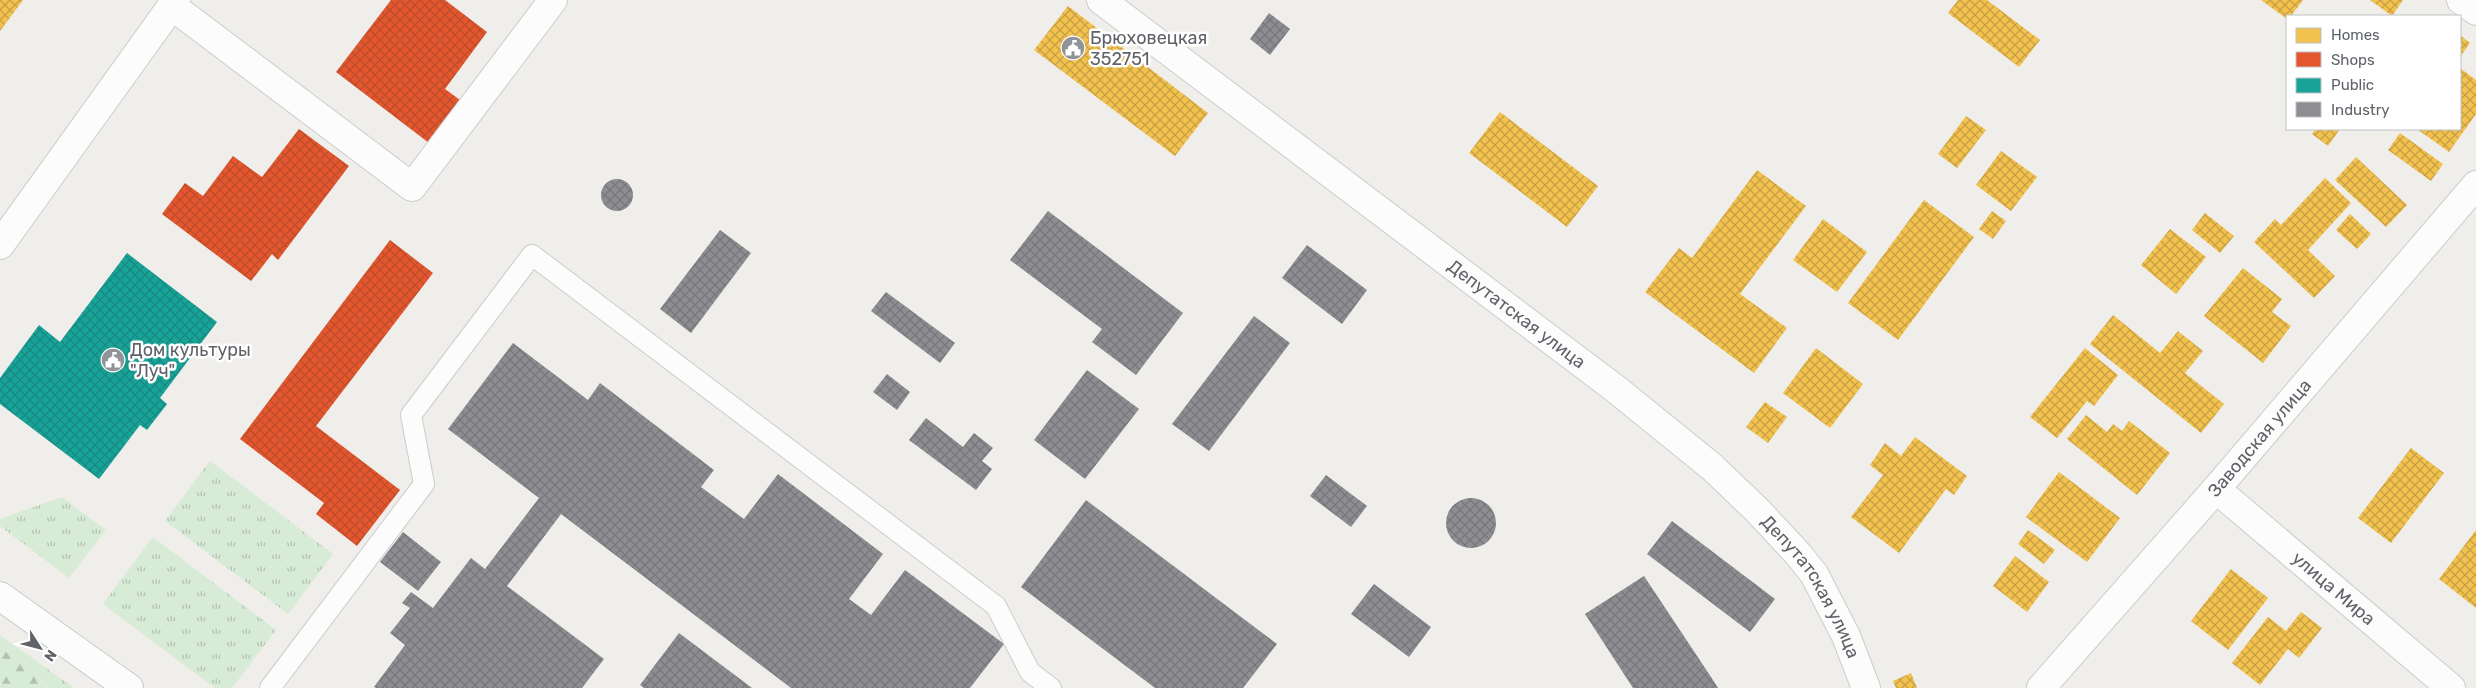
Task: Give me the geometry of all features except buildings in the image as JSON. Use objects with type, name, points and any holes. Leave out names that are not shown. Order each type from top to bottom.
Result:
[{"type":"street","points":[[0,245],[174,3],[412,187],[553,0]]},
{"type":"street","name":"Депутатская улица","points":[[1101,0],[1617,390],[1712,468],[1756,510],[1798,554],[1814,574],[1842,628],[1866,688]]},
{"type":"street","points":[[2461,0],[2476,11]]},
{"type":"street","name":"Заводская улица","points":[[2041,688],[2216,489],[2476,185]]},
{"type":"street","name":"улица Мира","points":[[2216,489],[2451,688]]},
{"type":"street","points":[[0,596],[129,688]]},
{"type":"lane","points":[[270,688],[424,484],[411,415],[532,255],[996,606],[1030,672],[1051,688]]},
{"type":"green space","points":[[210,461],[333,554],[288,614],[165,521]]},
{"type":"green space","points":[[62,497],[106,530],[69,578],[0,526],[0,519]]},
{"type":"green space","points":[[153,537],[276,630],[232,688],[215,688],[103,604]]},
{"type":"green space","points":[[0,635],[74,688],[47,688],[26,665],[0,649]]},
{"type":"green space","points":[[0,649],[26,665],[46,688],[0,688]]},
{"type":"place","name":"Брюховецкая 352751","points":[[1073,48]]},
{"type":"place","name":"Дом культуры \"Луч\"","points":[[113,360]]}]
